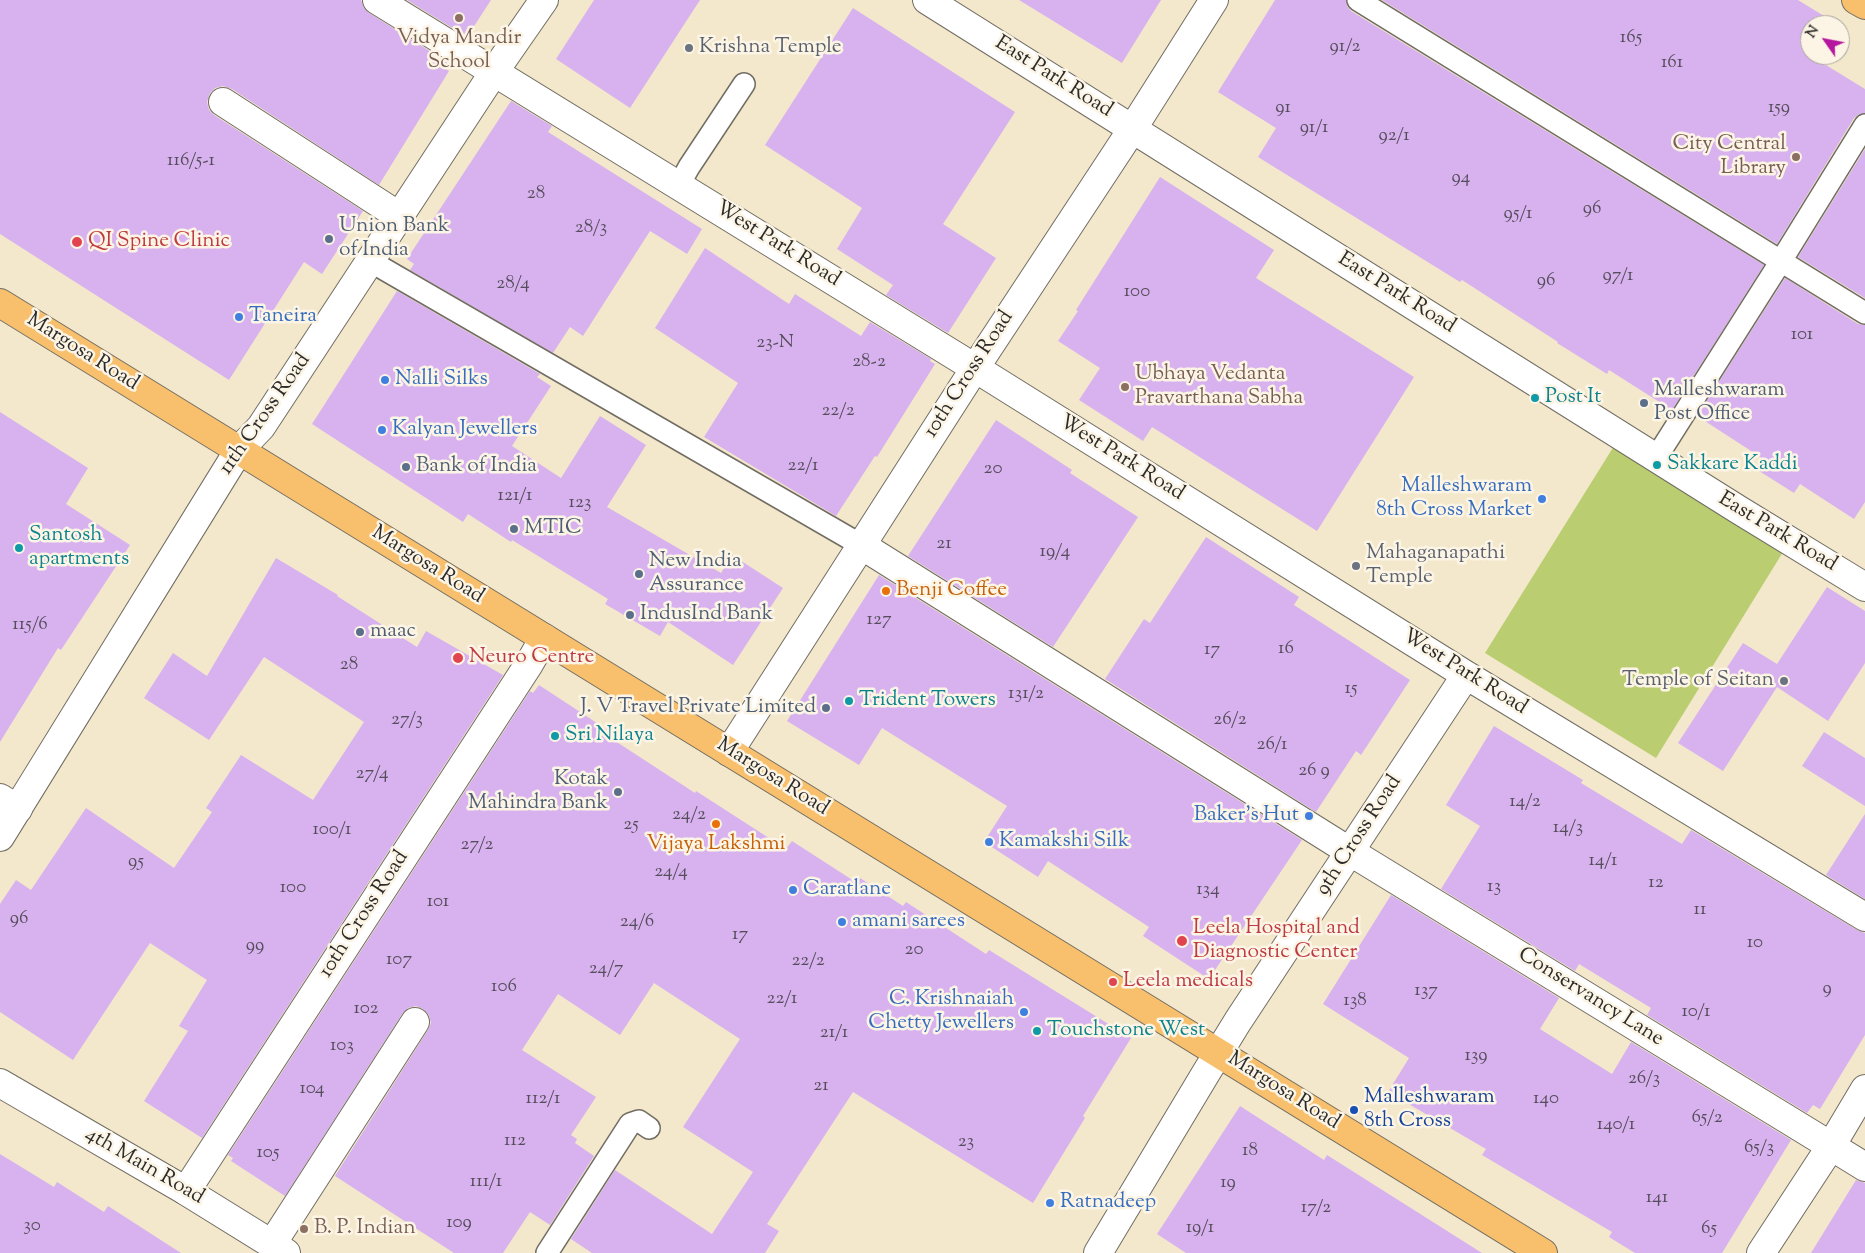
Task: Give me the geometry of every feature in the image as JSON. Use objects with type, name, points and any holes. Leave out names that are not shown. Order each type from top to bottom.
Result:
[{"type":"main road","points":[[1856,0],[1865,5]]},
{"type":"main road","name":"Margosa Road","points":[[0,303],[1544,1253]]},
{"type":"street","name":"West Park Road","points":[[377,0],[975,368],[1466,675],[1865,917]]},
{"type":"street","name":"11th Cross Road","points":[[0,837],[9,803],[239,450],[261,427],[494,72],[544,0]]},
{"type":"street","name":"East Park Road","points":[[927,0],[1656,458],[1865,587]]},
{"type":"street","name":"10th Cross Road","points":[[729,752],[1214,0]]},
{"type":"street","points":[[222,102],[399,216]]},
{"type":"street","name":"Conservancy Lane","points":[[861,545],[1349,851],[1865,1167]]},
{"type":"street","name":"10th Cross Road","points":[[186,1191],[544,638]]},
{"type":"street","name":"9th Cross Road","points":[[1098,1253],[1219,1053],[1349,851],[1466,675]]},
{"type":"street","points":[[279,1249],[415,1022]]},
{"type":"street","name":"4th Main Road","points":[[0,1083],[186,1191],[279,1249]]},
{"type":"street","points":[[1761,1253],[1831,1146],[1865,1089]]},
{"type":"lane","points":[[1358,0],[1865,313]]},
{"type":"lane","points":[[680,186],[690,166],[744,84]]},
{"type":"lane","points":[[1656,458],[1865,125]]},
{"type":"lane","points":[[370,261],[861,545]]},
{"type":"lane","points":[[547,1253],[630,1124],[640,1121],[649,1128]]},
{"type":"green space","points":[[1614,446],[1783,552],[1656,758],[1485,653]]},
{"type":"building","points":[[0,0],[361,0],[364,8],[369,13],[449,63],[446,69],[449,71],[379,185],[232,89],[223,86],[215,88],[210,93],[207,102],[209,110],[214,115],[363,211],[322,274],[304,262],[229,380],[0,234]]},
{"type":"building","name":"Vidya Mandir School","points":[[407,0],[491,0],[467,37]]},
{"type":"building","points":[[594,0],[700,0],[630,108],[556,59]]},
{"type":"building","points":[[1019,0],[1161,0],[1122,63]]},
{"type":"building","points":[[1275,0],[1346,0],[1347,6],[1351,11],[1764,265],[1672,410],[1609,370],[1607,374],[1462,280],[1460,282],[1258,157],[1276,128],[1218,92]]},
{"type":"building","points":[[1382,0],[1798,0],[1822,15],[1800,15],[1800,65],[1826,65],[1865,89],[1865,113],[1859,114],[1854,118],[1777,244]]},
{"type":"building","points":[[853,8],[1015,112],[943,224],[996,258],[948,333],[886,295],[893,285],[837,249],[862,208],[765,145]]},
{"type":"building","points":[[511,101],[552,126],[548,132],[702,229],[687,254],[650,231],[583,336],[570,327],[553,353],[410,270],[414,264],[407,259]]},
{"type":"building","points":[[1865,149],[1865,298],[1798,257]]},
{"type":"building","points":[[1160,177],[1274,250],[1256,278],[1414,377],[1317,531],[1152,427],[1143,441],[1079,400],[1100,368],[1058,341]]},
{"type":"building","points":[[705,248],[789,304],[795,294],[861,336],[870,322],[931,359],[930,361],[935,364],[877,457],[875,456],[836,516],[704,437],[738,383],[655,328]]},
{"type":"building","points":[[1785,278],[1858,324],[1865,325],[1865,502],[1854,519],[1800,484],[1794,493],[1756,469],[1762,458],[1697,416]]},
{"type":"building","points":[[397,291],[540,374],[537,377],[551,386],[512,446],[561,478],[600,416],[646,445],[607,507],[721,573],[732,555],[783,588],[733,665],[668,622],[660,636],[605,604],[608,599],[512,540],[511,542],[468,514],[463,522],[312,424]]},
{"type":"building","points":[[0,412],[88,468],[66,504],[130,545],[61,650],[58,648],[0,742]]},
{"type":"building","points":[[996,420],[1072,470],[1070,473],[1138,517],[1053,647],[908,556]]},
{"type":"building","points":[[1206,537],[1299,597],[1294,605],[1410,680],[1361,755],[1356,751],[1316,812],[1105,679],[1144,619],[1150,623]]},
{"type":"building","points":[[276,558],[338,595],[417,647],[426,631],[503,675],[202,1138],[144,1101],[188,1031],[179,1026],[207,980],[150,943],[73,1060],[0,1012],[0,904],[16,880],[31,890],[86,808],[174,868],[212,812],[206,808],[241,755],[313,800],[364,722],[264,657],[209,740],[144,698],[173,653],[207,676]]},
{"type":"building","points":[[879,575],[1302,840],[1209,979],[1143,936],[1149,927],[1048,861],[1038,877],[984,842],[1007,806],[882,728],[859,765],[787,721]]},
{"type":"building","points":[[1827,587],[1865,611],[1865,663],[1828,721],[1777,687],[1723,771],[1678,743],[1743,643],[1777,664]]},
{"type":"building","points":[[539,685],[609,731],[606,735],[786,849],[792,841],[854,881],[857,876],[903,906],[906,902],[986,954],[989,950],[1131,1038],[1033,1203],[853,1092],[767,1224],[779,1231],[765,1253],[592,1253],[571,1239],[615,1170],[712,1234],[753,1172],[683,1127],[740,1039],[654,983],[620,1035],[558,994],[522,1050],[596,1097],[571,1135],[577,1139],[575,1143],[594,1156],[550,1225],[530,1212],[503,1253],[454,1253],[335,1176],[428,1030],[431,1023],[429,1015],[423,1009],[416,1006],[408,1008],[402,1014],[285,1196],[231,1161],[233,1158],[228,1155],[530,691],[533,693]]},
{"type":"building","points":[[1494,726],[1583,780],[1581,783],[1682,844],[1691,830],[1865,933],[1865,1035],[1820,1109],[1813,1105],[1807,1113],[1647,1015],[1651,1008],[1579,964],[1575,971],[1441,889],[1480,826],[1446,805]]},
{"type":"building","points":[[1824,732],[1865,758],[1865,806],[1802,766]]},
{"type":"building","points":[[1865,814],[1865,899],[1826,875]]},
{"type":"building","points":[[1391,895],[1559,998],[1540,1029],[1612,1074],[1631,1042],[1791,1140],[1722,1253],[1635,1253],[1609,1237],[1612,1232],[1482,1155],[1486,1149],[1388,1092],[1409,1058],[1323,1004]]},
{"type":"building","points":[[1240,1106],[1324,1160],[1327,1155],[1482,1253],[1186,1253],[1157,1234]]},
{"type":"building","points":[[0,1154],[54,1187],[57,1182],[104,1212],[108,1206],[181,1253],[0,1253]]},
{"type":"building","points":[[1856,1180],[1865,1183],[1865,1253],[1811,1253]]},
{"type":"place","name":"Vidya Mandir School","points":[[459,18]]},
{"type":"place","name":"Krishna Temple","points":[[689,48]]},
{"type":"place","name":"City Central Library","points":[[1796,157]]},
{"type":"place","name":"Union Bank of India","points":[[329,239]]},
{"type":"place","name":"QI Spine Clinic","points":[[77,242]]},
{"type":"place","name":"Taneira","points":[[239,317]]},
{"type":"place","name":"Nalli Silks","points":[[385,380]]},
{"type":"place","name":"Ubhaya Vedanta Pravarthana Sabha","points":[[1125,387]]},
{"type":"place","name":"Post It","points":[[1535,398]]},
{"type":"place","name":"Malleshwaram Post Office","points":[[1644,403]]},
{"type":"place","name":"Kalyan Jewellers","points":[[382,430]]},
{"type":"place","name":"Sakkare Kaddi","points":[[1657,465]]},
{"type":"place","name":"Bank of India","points":[[406,467]]},
{"type":"place","name":"Malleshwaram 8th Cross Market","points":[[1542,499]]},
{"type":"place","name":"MTIC","points":[[514,529]]},
{"type":"place","name":"Santosh apartments","points":[[19,548]]},
{"type":"place","name":"Mahaganapathi Temple","points":[[1356,566]]},
{"type":"place","name":"New India Assurance","points":[[639,574]]},
{"type":"place","name":"Benji Coffee","points":[[886,591]]},
{"type":"place","name":"IndusInd Bank","points":[[630,615]]},
{"type":"place","name":"maac","points":[[360,632]]},
{"type":"place","name":"Neuro Centre","points":[[458,658]]},
{"type":"place","name":"Temple of Seitan","points":[[1784,681]]},
{"type":"place","name":"Trident Towers","points":[[849,701]]},
{"type":"place","name":"J. V Travel Private Limited","points":[[826,708]]},
{"type":"place","name":"Sri Nilaya","points":[[555,736]]},
{"type":"place","name":"Kotak Mahindra Bank","points":[[618,792]]},
{"type":"place","name":"Baker's Hut","points":[[1309,816]]},
{"type":"place","name":"Vijaya Lakshmi","points":[[716,824]]},
{"type":"place","name":"Kamakshi Silk","points":[[989,842]]},
{"type":"place","name":"Caratlane","points":[[793,890]]},
{"type":"place","name":"amani sarees","points":[[842,922]]},
{"type":"place","name":"Leela Hospital and Diagnostic Center","points":[[1182,941]]},
{"type":"place","name":"Leela medicals","points":[[1113,982]]},
{"type":"place","name":"C. Krishnaiah Chetty Jewellers","points":[[1024,1012]]},
{"type":"place","name":"Touchstone West","points":[[1037,1031]]},
{"type":"place","name":"Malleshwaram 8th Cross","points":[[1354,1110]]},
{"type":"place","name":"Ratnadeep","points":[[1050,1203]]},
{"type":"place","name":"B. P. Indian","points":[[304,1229]]}]
